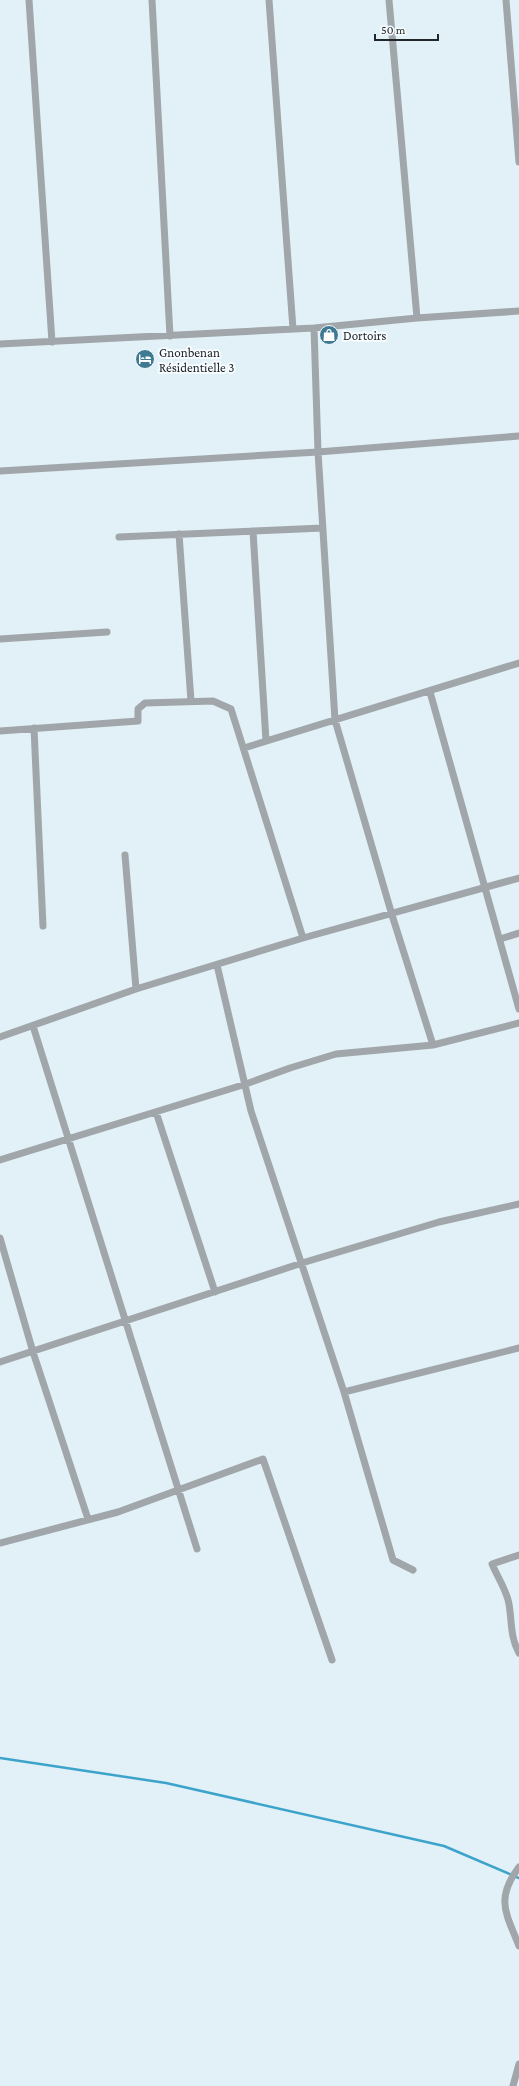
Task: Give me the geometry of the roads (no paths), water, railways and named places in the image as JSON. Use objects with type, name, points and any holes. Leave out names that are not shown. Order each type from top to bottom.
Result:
[{"type":"street","points":[[29,0],[52,342]]},
{"type":"street","points":[[152,0],[170,336]]},
{"type":"street","points":[[269,0],[293,330]]},
{"type":"street","points":[[390,0],[417,318]]},
{"type":"street","points":[[506,0],[519,162]]},
{"type":"street","points":[[0,344],[293,330],[417,318],[519,311]]},
{"type":"street","points":[[314,328],[318,452],[335,720],[392,914],[433,1045]]},
{"type":"street","points":[[0,471],[318,452],[519,436]]},
{"type":"street","points":[[119,537],[323,528]]},
{"type":"street","points":[[253,531],[266,741]]},
{"type":"street","points":[[179,534],[192,701]]},
{"type":"street","points":[[0,639],[107,632]]},
{"type":"street","points":[[244,748],[430,692],[519,663]]},
{"type":"street","points":[[430,692],[519,1009]]},
{"type":"street","points":[[0,731],[138,721],[138,709],[145,703],[213,701],[231,709],[302,938]]},
{"type":"street","points":[[34,728],[43,926]]},
{"type":"street","points":[[125,855],[136,989]]},
{"type":"street","points":[[0,1036],[33,1026],[136,989],[302,938],[519,878]]},
{"type":"street","points":[[500,938],[519,933]]},
{"type":"street","points":[[217,965],[246,1084],[251,1111],[344,1392],[393,1560],[413,1570]]},
{"type":"street","points":[[0,1160],[246,1084],[290,1068],[336,1054],[433,1045],[519,1023]]},
{"type":"street","points":[[33,1026],[124,1321],[197,1549]]},
{"type":"street","points":[[156,1112],[215,1292]]},
{"type":"street","points":[[0,1362],[302,1263],[439,1222],[519,1204]]},
{"type":"street","points":[[0,1238],[32,1352],[88,1520]]},
{"type":"street","points":[[344,1392],[519,1348]]},
{"type":"street","points":[[0,1543],[118,1512],[263,1459],[332,1660]]},
{"type":"street","points":[[519,1555],[492,1564],[509,1603],[510,1624],[515,1645],[519,1653]]},
{"type":"street","points":[[519,1867],[506,1888],[504,1907],[519,1946]]},
{"type":"street","points":[[512,2086],[519,2064]]},
{"type":"waterway","points":[[0,1758],[166,1783],[444,1846],[519,1878]]},
{"type":"place","name":"Dortoirs","points":[[329,335]]},
{"type":"place","name":"Gnonbenan Résidentielle 3","points":[[145,359]]}]
